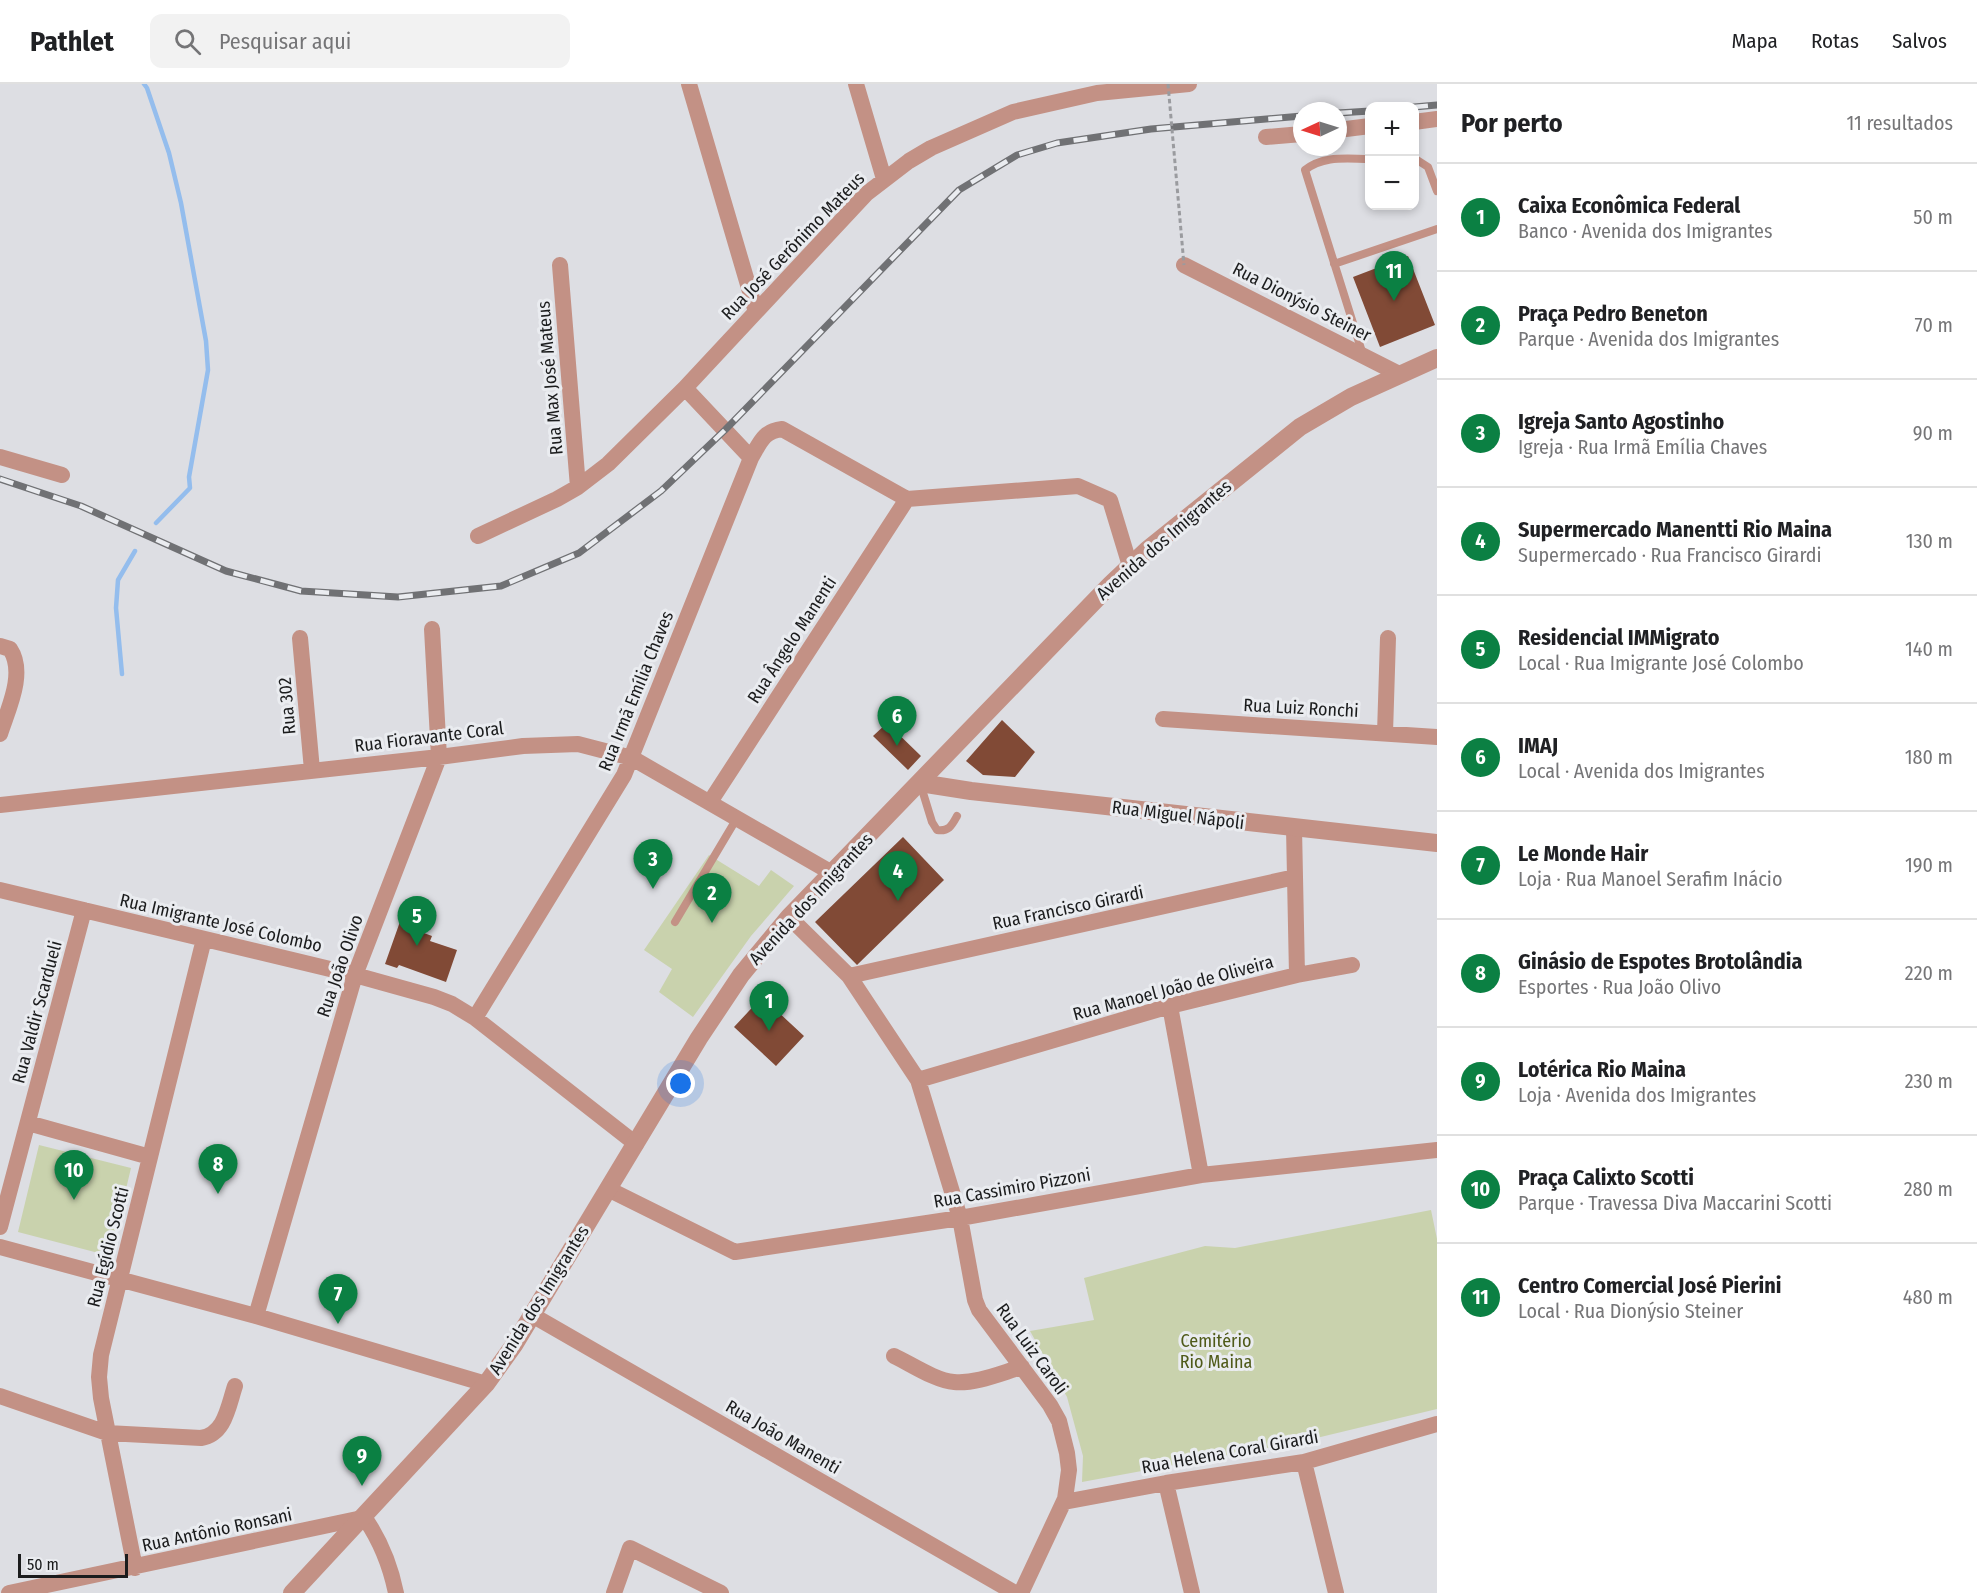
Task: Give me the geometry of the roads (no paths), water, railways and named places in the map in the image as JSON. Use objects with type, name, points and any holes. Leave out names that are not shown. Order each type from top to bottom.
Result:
[{"type":"street","points":[[689,84],[756,312]]},
{"type":"street","points":[[856,84],[884,179]]},
{"type":"street","name":"Rua José Gerônimo Mateus","points":[[478,536],[578,487],[634,441],[866,194],[884,179],[931,148],[1013,112],[1095,88],[1189,84]]},
{"type":"street","points":[[1419,121],[1437,119]]},
{"type":"street","points":[[1347,129],[1365,127]]},
{"type":"street","points":[[1266,137],[1293,135]]},
{"type":"street","name":"Rua Max José Mateus","points":[[560,265],[578,487]]},
{"type":"street","name":"Rua Dionýsio Steiner","points":[[1185,265],[1401,375]]},
{"type":"street","name":"Avenida dos Imigrantes","points":[[292,1593],[486,1384],[532,1315],[720,1005],[748,966],[789,917],[1130,566],[1265,453],[1300,427],[1351,397],[1437,358]]},
{"type":"street","points":[[685,388],[751,458]]},
{"type":"street","name":"Rua Irmã Emília Chaves","points":[[475,1018],[624,775],[751,458],[767,434],[771,430],[782,429],[907,499]]},
{"type":"street","points":[[0,457],[62,475]]},
{"type":"street","points":[[907,499],[1078,486],[1110,500],[1130,566]]},
{"type":"street","name":"Rua Ângelo Manenti","points":[[710,802],[907,499]]},
{"type":"street","name":"Rua João Olivo","points":[[256,1316],[355,975],[439,757],[432,629]]},
{"type":"street","name":"Rua 302","points":[[300,638],[312,770]]},
{"type":"street","points":[[1385,732],[1388,638]]},
{"type":"street","points":[[0,734],[16,673],[16,663],[5,647]]},
{"type":"street","name":"Rua Luiz Ronchi","points":[[1163,719],[1437,737]]},
{"type":"street","name":"Rua Fioravante Coral","points":[[0,805],[523,746],[578,744],[632,758],[832,873]]},
{"type":"street","name":"Rua Miguel Nápoli","points":[[920,783],[971,791],[1437,843]]},
{"type":"street","name":"Rua Manoel João de Oliveira","points":[[918,1080],[1170,1006],[1297,975],[1294,828]]},
{"type":"street","name":"Rua Francisco Girardi","points":[[849,976],[1295,878]]},
{"type":"street","name":"Rua Imigrante José Colombo","points":[[0,890],[355,975],[443,1001],[475,1018],[636,1144]]},
{"type":"street","name":"Rua Valdir Scardueli","points":[[0,1227],[84,910]]},
{"type":"street","name":"Rua Luiz Caroli","points":[[789,917],[849,976],[918,1080],[960,1218],[975,1300],[979,1310],[1050,1405],[1064,1436],[1069,1470],[1064,1502],[1022,1593]]},
{"type":"street","name":"Rua Egídio Scotti","points":[[135,1568],[107,1433],[99,1377],[101,1355],[204,939]]},
{"type":"street","points":[[1297,975],[1352,965]]},
{"type":"street","points":[[1170,1006],[1201,1175]]},
{"type":"street","points":[[28,1123],[150,1156]]},
{"type":"street","name":"Rua Cassimiro Pizzoni","points":[[608,1189],[735,1252],[960,1218],[1201,1175],[1437,1150]]},
{"type":"street","points":[[0,1247],[256,1316],[486,1384]]},
{"type":"street","name":"Rua João Manenti","points":[[532,1315],[1015,1593]]},
{"type":"street","points":[[894,1356],[943,1380],[953,1382],[968,1382],[1022,1367]]},
{"type":"street","points":[[0,1396],[107,1433],[188,1438],[210,1436],[218,1430],[235,1386]]},
{"type":"street","name":"Rua Helena Coral Girardi","points":[[1064,1502],[1166,1483],[1304,1462],[1437,1424]]},
{"type":"street","points":[[1304,1462],[1336,1593]]},
{"type":"street","points":[[1166,1483],[1192,1593]]},
{"type":"street","points":[[363,1518],[377,1536],[386,1555],[396,1593]]},
{"type":"street","name":"Rua Antônio Ronsani","points":[[9,1593],[363,1518]]},
{"type":"street","points":[[614,1593],[630,1548],[721,1593]]},
{"type":"lane","points":[[1363,356],[1305,170],[1314,163],[1335,158],[1365,159]]},
{"type":"lane","points":[[1419,161],[1428,167],[1437,191]]},
{"type":"lane","points":[[1334,264],[1437,229]]},
{"type":"lane","points":[[920,783],[932,822],[937,830],[944,831],[950,828],[957,816]]},
{"type":"lane","points":[[675,922],[738,818]]},
{"type":"waterway","points":[[144,84],[169,153],[181,203],[206,341],[208,370],[189,477],[190,488],[156,523]]},
{"type":"waterway","points":[[122,674],[116,608],[118,580],[135,551]]},
{"type":"railway","points":[[1419,107],[1437,105]]},
{"type":"railway","points":[[1347,112],[1365,111]]},
{"type":"railway","points":[[0,479],[81,506],[226,571],[301,591],[398,597],[501,586],[579,553],[661,491],[725,430],[959,190],[1017,155],[1057,143],[1151,129],[1293,117]]},
{"type":"place","name":"Centro Comercial José Pierini","points":[[1394,301]]},
{"type":"place","name":"IMAJ","points":[[897,746]]},
{"type":"place","name":"Igreja Santo Agostinho","points":[[653,889]]},
{"type":"place","name":"Supermercado Manentti Rio Maina","points":[[898,901]]},
{"type":"place","name":"Praça Pedro Beneton","points":[[712,923]]},
{"type":"place","name":"Residencial IMMigrato","points":[[417,946]]},
{"type":"place","name":"Caixa Econômica Federal","points":[[769,1031]]},
{"type":"place","name":"Ginásio de Espotes Brotolândia","points":[[218,1194]]},
{"type":"place","name":"Praça Calixto Scotti","points":[[74,1200]]},
{"type":"place","name":"Le Monde Hair","points":[[338,1324]]},
{"type":"place","name":"Lotérica Rio Maina","points":[[362,1486]]},
{"type":"park label","name":"Cemitério Rio Maina","points":[[1216,1351]]}]
